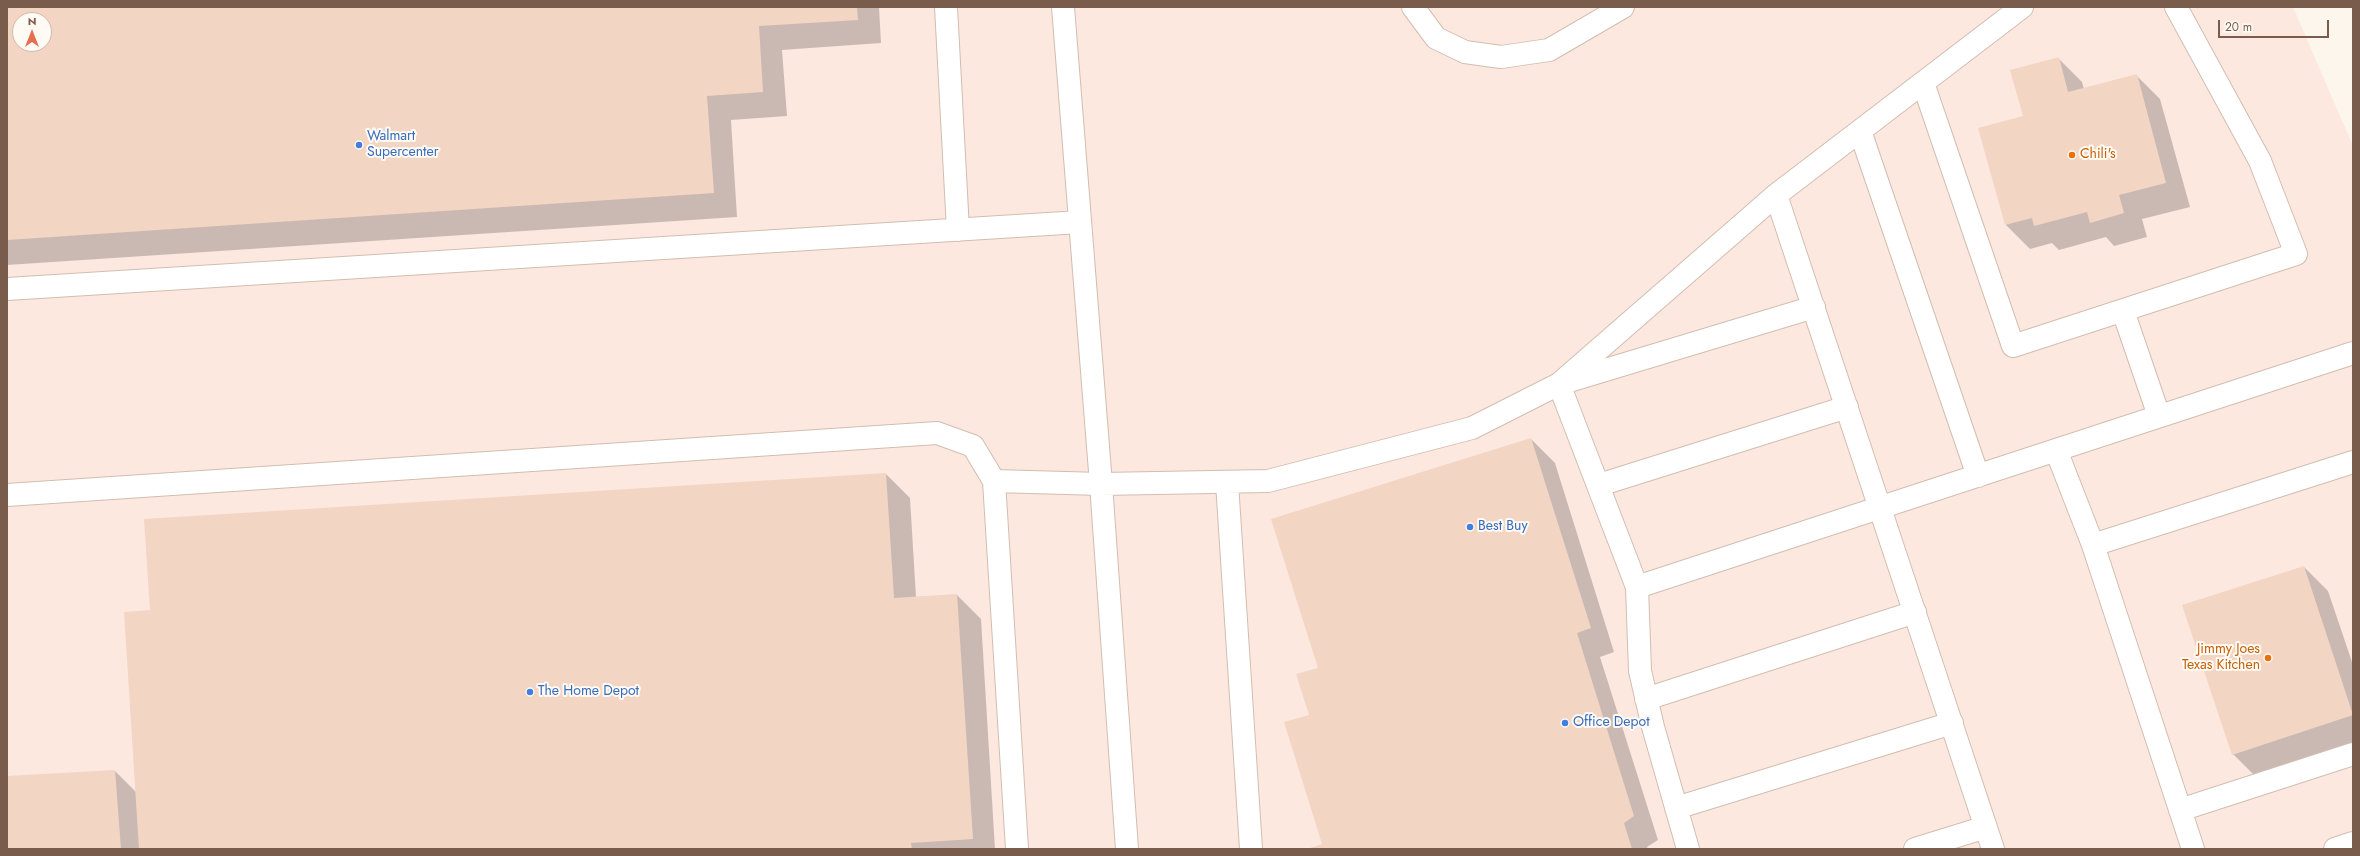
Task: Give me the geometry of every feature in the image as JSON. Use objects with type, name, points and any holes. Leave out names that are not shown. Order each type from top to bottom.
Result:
[{"type":"lane","points":[[946,7],[958,230]]},
{"type":"lane","points":[[1063,7],[1101,484],[1127,849]]},
{"type":"lane","points":[[1413,7],[1436,38],[1465,52],[1501,57],[1549,50],[1623,7]]},
{"type":"lane","points":[[1559,384],[1776,195],[2022,7]]},
{"type":"lane","points":[[1923,83],[2013,346],[2296,254],[2260,161],[2176,7]]},
{"type":"lane","points":[[1860,131],[1978,476]]},
{"type":"lane","points":[[1776,195],[1881,507],[1993,849]]},
{"type":"lane","points":[[7,289],[1080,222]]},
{"type":"lane","points":[[994,481],[1101,484],[1227,483],[1268,481],[1472,428],[1559,384],[1814,307]]},
{"type":"lane","points":[[2123,310],[2159,416]]},
{"type":"lane","points":[[1637,587],[2353,353]]},
{"type":"lane","points":[[1559,384],[1637,587],[1640,671],[1646,699],[1688,849]]},
{"type":"lane","points":[[1599,485],[1847,407]]},
{"type":"lane","points":[[7,495],[937,433],[973,446],[994,481],[1017,849]]},
{"type":"lane","points":[[2056,450],[2093,545],[2193,849]]},
{"type":"lane","points":[[2093,545],[2353,462]]},
{"type":"lane","points":[[1227,483],[1251,849]]},
{"type":"lane","points":[[1646,699],[1915,612]]},
{"type":"lane","points":[[1676,808],[1952,723]]},
{"type":"lane","points":[[2180,810],[2353,754]]},
{"type":"lane","points":[[1915,849],[1986,827]]},
{"type":"lane","points":[[2335,849],[2353,843]]},
{"type":"shaded area","points":[[7,7],[2293,7],[2353,146],[2353,849],[7,849]]},
{"type":"building","name":"Walmart Supercenter","points":[[7,7],[857,7],[858,20],[759,26],[763,92],[707,96],[714,193],[7,240]]},
{"type":"building","name":"Chili's","points":[[2059,57],[2068,92],[2137,74],[2166,183],[2119,195],[2124,213],[2090,223],[2087,212],[2034,226],[2032,218],[2005,225],[1978,128],[2023,116],[2010,70]]},
{"type":"building","points":[[1531,438],[1591,628],[1577,633],[1634,816],[1624,823],[1632,849],[1307,849],[1322,844],[1284,722],[1309,715],[1296,674],[1318,668],[1271,519]]},
{"type":"building","points":[[886,473],[894,598],[957,594],[973,839],[911,843],[912,849],[139,849],[124,612],[150,610],[144,519]]},
{"type":"building","name":"Jimmy Joes Texas Kitchen","points":[[2304,566],[2353,715],[2232,755],[2182,605]]},
{"type":"building","points":[[115,770],[121,849],[7,849],[7,776]]},
{"type":"place","name":"Walmart Supercenter","points":[[359,145]]},
{"type":"place","name":"Chili's","points":[[2072,155]]},
{"type":"place","name":"Best Buy","points":[[1470,527]]},
{"type":"place","name":"Jimmy Joes Texas Kitchen","points":[[2268,658]]},
{"type":"place","name":"The Home Depot","points":[[530,692]]},
{"type":"place","name":"Office Depot","points":[[1565,723]]}]
